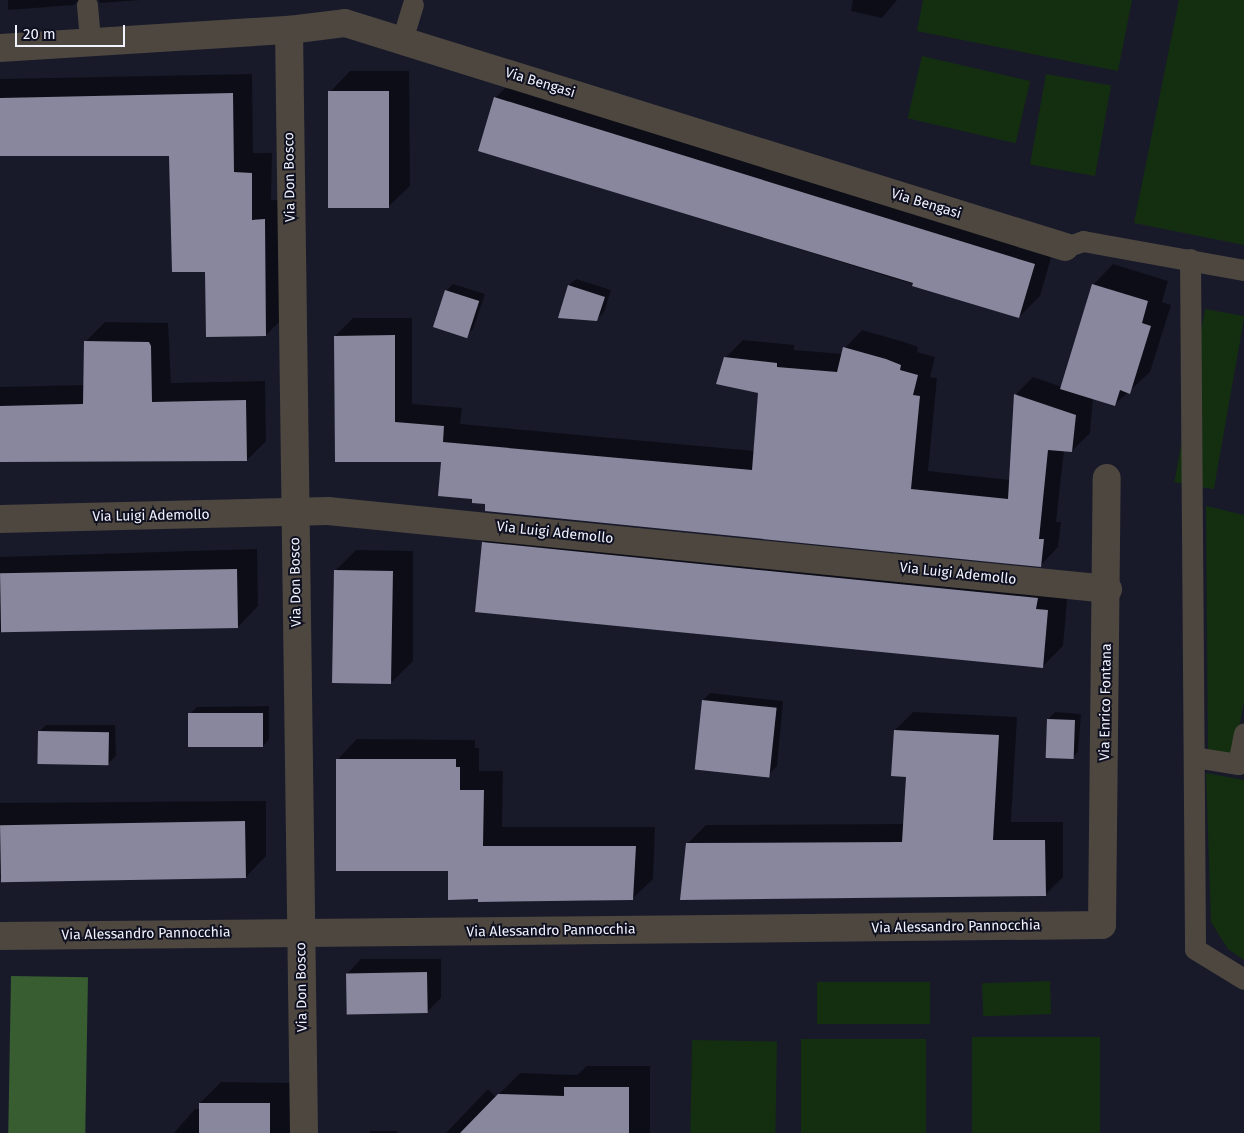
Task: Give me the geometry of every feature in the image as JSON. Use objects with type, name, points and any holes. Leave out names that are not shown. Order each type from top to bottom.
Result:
[{"type":"street","name":"Via Bengasi","points":[[0,48],[289,30],[345,23],[1065,247]]},
{"type":"street","name":"Via Don Bosco","points":[[289,30],[304,1133]]},
{"type":"street","name":"Via Enrico Fontana","points":[[1102,925],[1108,589],[1107,478]]},
{"type":"street","name":"Via Luigi Ademollo","points":[[0,519],[295,512],[350,513],[1108,589]]},
{"type":"street","name":"Via Alessandro Pannocchia","points":[[0,936],[1102,925]]},
{"type":"lane","points":[[87,5],[90,43]]},
{"type":"lane","points":[[402,40],[412,5]]},
{"type":"lane","points":[[1065,247],[1083,241],[1244,270]]},
{"type":"lane","points":[[1190,260],[1195,949],[1244,979]]},
{"type":"lane","points":[[1194,757],[1238,764],[1244,734]]},
{"type":"green space","points":[[923,0],[1132,0],[1118,71],[917,31]]},
{"type":"green space","points":[[1179,0],[1244,0],[1244,245],[1134,223]]},
{"type":"green space","points":[[922,56],[1030,81],[1016,143],[908,118]]},
{"type":"green space","points":[[1046,74],[1111,85],[1095,176],[1030,165]]},
{"type":"green space","points":[[1205,309],[1244,316],[1214,489],[1174,482]]},
{"type":"green space","points":[[1206,506],[1244,515],[1244,701],[1234,756],[1208,752]]},
{"type":"green space","points":[[1206,773],[1244,780],[1244,960],[1228,949],[1211,922]]},
{"type":"green space","points":[[11,976],[88,977],[85,1133],[8,1133]]},
{"type":"green space","points":[[1050,981],[1051,1014],[983,1016],[982,983]]},
{"type":"green space","points":[[817,982],[930,982],[930,1024],[817,1024]]},
{"type":"green space","points":[[972,1037],[1100,1037],[1100,1133],[972,1133]]},
{"type":"green space","points":[[801,1039],[926,1039],[926,1133],[801,1133]]},
{"type":"green space","points":[[692,1040],[777,1041],[775,1133],[690,1133]]},
{"type":"building","points":[[328,91],[389,91],[389,208],[328,208]]},
{"type":"building","points":[[233,93],[234,172],[252,173],[252,220],[265,219],[266,336],[206,337],[205,272],[172,272],[169,156],[0,156],[0,98]]},
{"type":"building","points":[[494,97],[1035,264],[1019,318],[912,286],[913,283],[478,151]]},
{"type":"building","points":[[1092,284],[1148,301],[1142,323],[1151,326],[1130,394],[1120,390],[1115,406],[1060,389]]},
{"type":"building","points":[[568,285],[605,297],[597,321],[558,318]]},
{"type":"building","points":[[445,290],[479,301],[467,338],[433,327]]},
{"type":"building","points":[[395,335],[395,422],[444,426],[443,442],[752,470],[758,393],[716,384],[724,357],[777,363],[777,367],[837,372],[843,347],[886,359],[901,365],[900,370],[918,375],[913,395],[920,396],[911,489],[1008,499],[1014,394],[1076,415],[1072,452],[1048,450],[1039,539],[1044,539],[1041,567],[485,511],[485,504],[472,503],[472,499],[438,496],[441,462],[335,462],[334,336]]},
{"type":"building","points":[[84,341],[149,342],[151,346],[152,402],[246,400],[247,461],[0,462],[0,406],[83,404]]},
{"type":"building","points":[[482,542],[1038,598],[1036,609],[1048,610],[1043,668],[475,612]]},
{"type":"building","points":[[237,569],[238,628],[1,632],[0,573]]},
{"type":"building","points":[[334,570],[393,571],[391,684],[332,683]]},
{"type":"building","points":[[702,700],[777,708],[769,777],[695,770]]},
{"type":"building","points":[[188,713],[263,713],[263,747],[188,747]]},
{"type":"building","points":[[1047,719],[1075,720],[1074,759],[1046,758]]},
{"type":"building","points":[[894,730],[999,735],[993,840],[1045,840],[1046,896],[680,900],[686,843],[902,842],[906,777],[891,776]]},
{"type":"building","points":[[38,731],[109,732],[108,765],[37,764]]},
{"type":"building","points":[[336,759],[456,759],[456,767],[460,767],[460,790],[484,790],[483,846],[636,846],[633,900],[478,902],[478,899],[448,900],[448,871],[336,871]]},
{"type":"building","points":[[245,821],[246,878],[1,882],[0,825]]},
{"type":"building","points":[[427,972],[428,1013],[347,1014],[346,973]]},
{"type":"building","points":[[564,1087],[629,1087],[629,1133],[460,1133],[498,1094],[564,1096]]},
{"type":"building","points":[[199,1103],[270,1103],[270,1133],[199,1133]]}]
